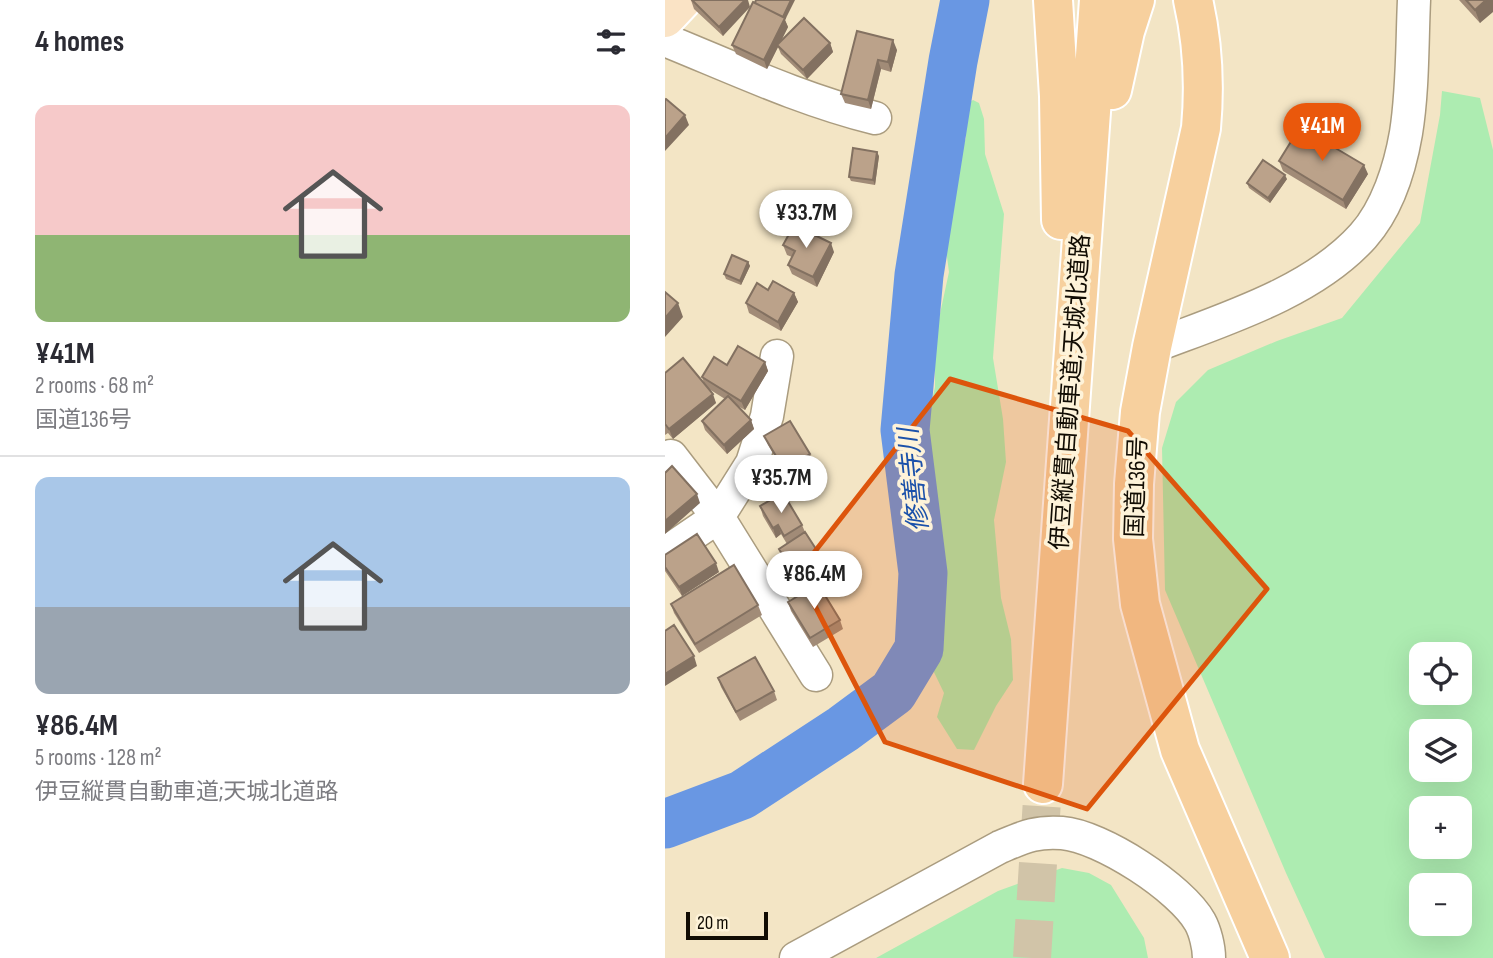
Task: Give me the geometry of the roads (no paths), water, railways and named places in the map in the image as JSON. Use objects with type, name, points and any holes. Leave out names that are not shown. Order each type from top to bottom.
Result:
[{"type":"highway","points":[[1053,0],[1059,110],[1065,464]]},
{"type":"highway","name":"伊豆縦貫自動車道;天城北道路","points":[[1043,784],[1099,0]]},
{"type":"highway","points":[[1070,404],[1081,350],[1111,92],[1135,0]]},
{"type":"highway","name":"国道136号","points":[[1193,0],[1203,59],[1201,128],[1140,412],[1133,539],[1140,604],[1180,750],[1270,958]]},
{"type":"main road","points":[[665,18],[682,0]]},
{"type":"street","points":[[1152,347],[1227,318],[1291,289],[1339,259],[1364,235],[1379,213],[1395,178],[1406,132],[1414,0]]},
{"type":"street","points":[[665,40],[781,87],[849,112],[875,118]]},
{"type":"street","points":[[665,553],[718,517],[752,463],[767,416],[777,356]]},
{"type":"street","points":[[671,456],[718,517],[816,675]]},
{"type":"street","points":[[796,958],[1000,847],[1035,833],[1065,833],[1095,842],[1171,889],[1200,922],[1209,958]]},
{"type":"waterway","name":"修善寺川","points":[[665,824],[742,795],[843,729],[893,692],[919,649],[923,573],[905,430],[919,275],[965,0]]},
{"type":"tunnel","points":[[1032,958],[1043,784]]}]
